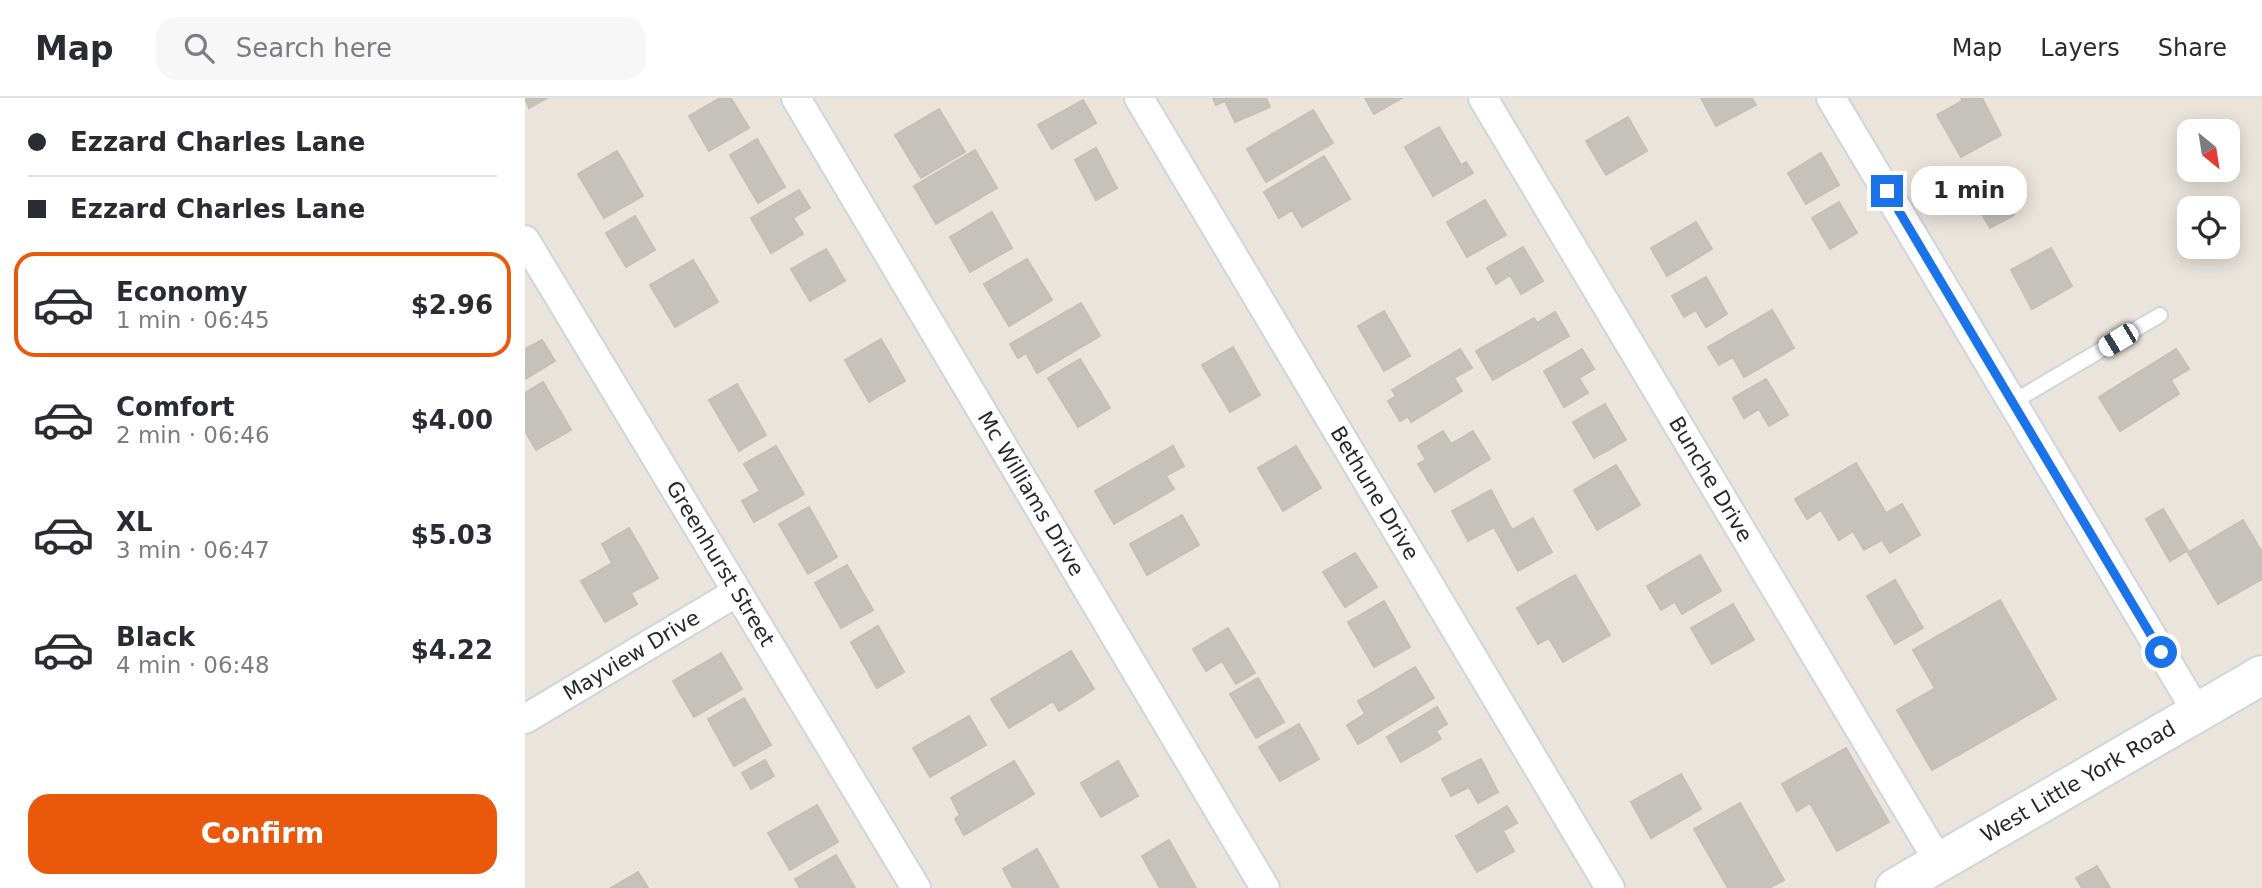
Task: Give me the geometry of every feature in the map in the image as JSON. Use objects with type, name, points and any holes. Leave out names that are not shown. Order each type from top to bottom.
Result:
[{"type":"street","name":"Mc Williams Drive","points":[[796,98],[1265,888]]},
{"type":"street","name":"Bethune Drive","points":[[1139,98],[1611,888]]},
{"type":"street","name":"Bunche Drive","points":[[1483,98],[1939,862]]},
{"type":"street","points":[[1831,98],[2197,712]]},
{"type":"street","name":"Greenhurst Street","points":[[525,240],[916,888]]},
{"type":"street","name":"Mayview Drive","points":[[525,719],[737,592]]},
{"type":"street","name":"West Little York Road","points":[[1901,886],[2262,675]]},
{"type":"lane","points":[[2013,402],[2160,316]]},
{"type":"building","points":[[525,98],[547,98],[529,108]]},
{"type":"building","points":[[720,98],[731,98],[749,128],[709,151],[689,116]]},
{"type":"building","points":[[1213,98],[1266,98],[1270,107],[1235,122],[1225,101],[1216,105]]},
{"type":"building","points":[[1365,98],[1402,98],[1374,114]]},
{"type":"building","points":[[1701,98],[1752,98],[1756,105],[1716,126]]},
{"type":"building","points":[[1961,98],[1982,98],[2001,135],[1961,157],[1937,115],[1962,101]]},
{"type":"building","points":[[1083,100],[1096,123],[1052,149],[1038,125]]},
{"type":"building","points":[[939,109],[965,152],[921,178],[895,135]]},
{"type":"building","points":[[1313,110],[1333,143],[1266,182],[1247,149]]},
{"type":"building","points":[[1628,117],[1647,151],[1606,175],[1586,141]]},
{"type":"building","points":[[1439,127],[1461,165],[1466,162],[1473,173],[1433,196],[1405,147]]},
{"type":"building","points":[[757,139],[785,187],[758,203],[730,155]]},
{"type":"building","points":[[1096,148],[1117,188],[1096,200],[1075,160]]},
{"type":"building","points":[[975,150],[997,188],[936,224],[914,186]]},
{"type":"building","points":[[617,151],[643,196],[604,218],[578,174]]},
{"type":"building","points":[[1821,153],[1839,185],[1806,204],[1788,173]]},
{"type":"building","points":[[1324,156],[1350,199],[1302,227],[1292,210],[1279,218],[1264,192]]},
{"type":"building","points":[[1993,179],[2014,215],[1990,228],[1970,193]]},
{"type":"building","points":[[799,190],[810,208],[793,218],[803,234],[771,253],[751,218]]},
{"type":"building","points":[[1485,200],[1506,235],[1467,257],[1447,222]]},
{"type":"building","points":[[1839,202],[1857,233],[1830,249],[1812,218]]},
{"type":"building","points":[[992,212],[1012,248],[970,272],[950,237]]},
{"type":"building","points":[[635,216],[655,250],[626,267],[606,233]]},
{"type":"building","points":[[1696,222],[1712,249],[1667,276],[1651,248]]},
{"type":"building","points":[[1523,247],[1543,281],[1521,294],[1510,275],[1496,284],[1487,268]]},
{"type":"building","points":[[2051,248],[2072,286],[2032,309],[2011,270]]},
{"type":"building","points":[[826,249],[845,281],[810,301],[791,269]]},
{"type":"building","points":[[1027,259],[1052,300],[1009,326],[984,284]]},
{"type":"building","points":[[693,260],[718,302],[675,327],[650,285]]},
{"type":"building","points":[[1706,277],[1727,314],[1706,327],[1696,310],[1684,317],[1672,296]]},
{"type":"building","points":[[1081,303],[1100,336],[1037,373],[1026,353],[1018,358],[1010,344]]},
{"type":"building","points":[[1772,310],[1794,348],[1744,377],[1733,357],[1719,365],[1708,347]]},
{"type":"building","points":[[1384,311],[1410,356],[1384,371],[1358,326]]},
{"type":"building","points":[[1555,312],[1569,336],[1493,380],[1476,351],[1534,318],[1537,323]]},
{"type":"building","points":[[881,339],[905,381],[869,402],[845,360]]},
{"type":"building","points":[[542,340],[555,361],[525,379],[525,349]]},
{"type":"building","points":[[1233,347],[1260,395],[1230,412],[1202,365]]},
{"type":"building","points":[[1460,349],[1472,368],[1454,378],[1462,391],[1411,422],[1408,416],[1400,421],[1388,401],[1396,396],[1392,390]]},
{"type":"building","points":[[1582,349],[1594,369],[1579,378],[1588,393],[1564,407],[1544,371]]},
{"type":"building","points":[[2176,349],[2189,369],[2171,380],[2179,394],[2120,431],[2099,397]]},
{"type":"building","points":[[1080,359],[1110,408],[1078,427],[1048,378]]},
{"type":"building","points":[[1766,379],[1788,415],[1769,426],[1759,409],[1744,418],[1733,398]]},
{"type":"building","points":[[543,382],[571,430],[536,450],[525,431],[525,393]]},
{"type":"building","points":[[737,384],[766,435],[739,451],[709,400]]},
{"type":"building","points":[[1605,404],[1626,440],[1594,458],[1573,422]]},
{"type":"building","points":[[1443,431],[1451,444],[1473,431],[1490,459],[1435,492],[1418,464],[1426,460],[1418,446]]},
{"type":"building","points":[[776,446],[804,494],[754,522],[742,501],[760,491],[744,464]]},
{"type":"building","points":[[1173,446],[1184,466],[1166,476],[1174,489],[1114,524],[1095,491]]},
{"type":"building","points":[[1296,446],[1321,488],[1283,511],[1258,468]]},
{"type":"building","points":[[1856,463],[1886,513],[1902,504],[1920,535],[1890,553],[1882,540],[1864,550],[1853,531],[1839,540],[1821,510],[1807,519],[1795,499]]},
{"type":"building","points":[[1616,465],[1640,505],[1597,530],[1574,490]]},
{"type":"building","points":[[1491,490],[1512,530],[1533,518],[1552,552],[1518,571],[1494,527],[1468,541],[1452,511]]},
{"type":"building","points":[[809,507],[837,557],[808,574],[779,524]]},
{"type":"building","points":[[2163,509],[2189,552],[2243,520],[2262,552],[2262,579],[2218,604],[2187,551],[2170,561],[2146,519]]},
{"type":"building","points":[[1182,515],[1199,545],[1147,575],[1130,544]]},
{"type":"building","points":[[629,528],[658,578],[631,593],[637,604],[605,622],[581,581],[612,563],[602,544]]},
{"type":"building","points":[[1355,553],[1377,587],[1345,607],[1323,572]]},
{"type":"building","points":[[1700,555],[1721,591],[1682,614],[1675,602],[1661,610],[1647,586]]},
{"type":"building","points":[[847,565],[873,610],[841,628],[815,583]]},
{"type":"building","points":[[1575,575],[1610,635],[1563,662],[1549,638],[1538,644],[1517,608]]},
{"type":"building","points":[[1895,580],[1923,628],[1895,644],[1867,596]]},
{"type":"building","points":[[2000,600],[2056,699],[1932,770],[1897,710],[1935,688],[1913,650]]},
{"type":"building","points":[[1384,601],[1410,647],[1374,667],[1348,622]]},
{"type":"building","points":[[1733,604],[1754,640],[1712,664],[1691,628]]},
{"type":"building","points":[[878,626],[904,672],[877,688],[851,642]]},
{"type":"building","points":[[1228,628],[1255,673],[1236,684],[1222,661],[1206,671],[1193,649]]},
{"type":"building","points":[[1071,651],[1094,689],[1059,711],[1053,701],[1009,728],[991,699]]},
{"type":"building","points":[[721,653],[742,689],[694,717],[673,681]]},
{"type":"building","points":[[1415,667],[1434,698],[1358,744],[1347,725],[1365,714],[1358,701]]},
{"type":"building","points":[[1258,678],[1284,722],[1256,738],[1230,694]]},
{"type":"building","points":[[744,698],[771,745],[734,766],[708,719]]},
{"type":"building","points":[[1437,707],[1447,724],[1436,731],[1441,739],[1401,762],[1387,737]]},
{"type":"building","points":[[969,716],[986,745],[930,777],[913,748]]},
{"type":"building","points":[[1299,724],[1319,759],[1280,781],[1259,747]]},
{"type":"building","points":[[1846,748],[1889,822],[1837,851],[1810,803],[1797,811],[1782,784]]},
{"type":"building","points":[[1481,759],[1498,792],[1478,803],[1469,787],[1451,796],[1442,779]]},
{"type":"building","points":[[765,760],[774,776],[751,789],[742,773]]},
{"type":"building","points":[[1014,761],[1034,794],[964,835],[955,819],[960,815],[951,798]]},
{"type":"building","points":[[1118,761],[1138,796],[1101,817],[1081,783]]},
{"type":"building","points":[[1681,774],[1701,809],[1651,838],[1631,802]]},
{"type":"building","points":[[1740,803],[1784,880],[1769,888],[1728,888],[1694,829]]},
{"type":"building","points":[[817,805],[838,842],[790,870],[768,833]]},
{"type":"building","points":[[1507,806],[1517,823],[1503,831],[1514,851],[1477,872],[1456,836]]},
{"type":"building","points":[[1169,840],[1196,888],[1160,888],[1142,856]]},
{"type":"building","points":[[1037,849],[1059,888],[1013,888],[1003,869]]},
{"type":"building","points":[[836,855],[855,888],[800,888],[795,879]]},
{"type":"building","points":[[2097,866],[2110,888],[2082,888],[2076,878]]},
{"type":"building","points":[[638,872],[648,888],[611,888]]},
{"type":"route","points":[[1887,191],[2161,652]]}]
